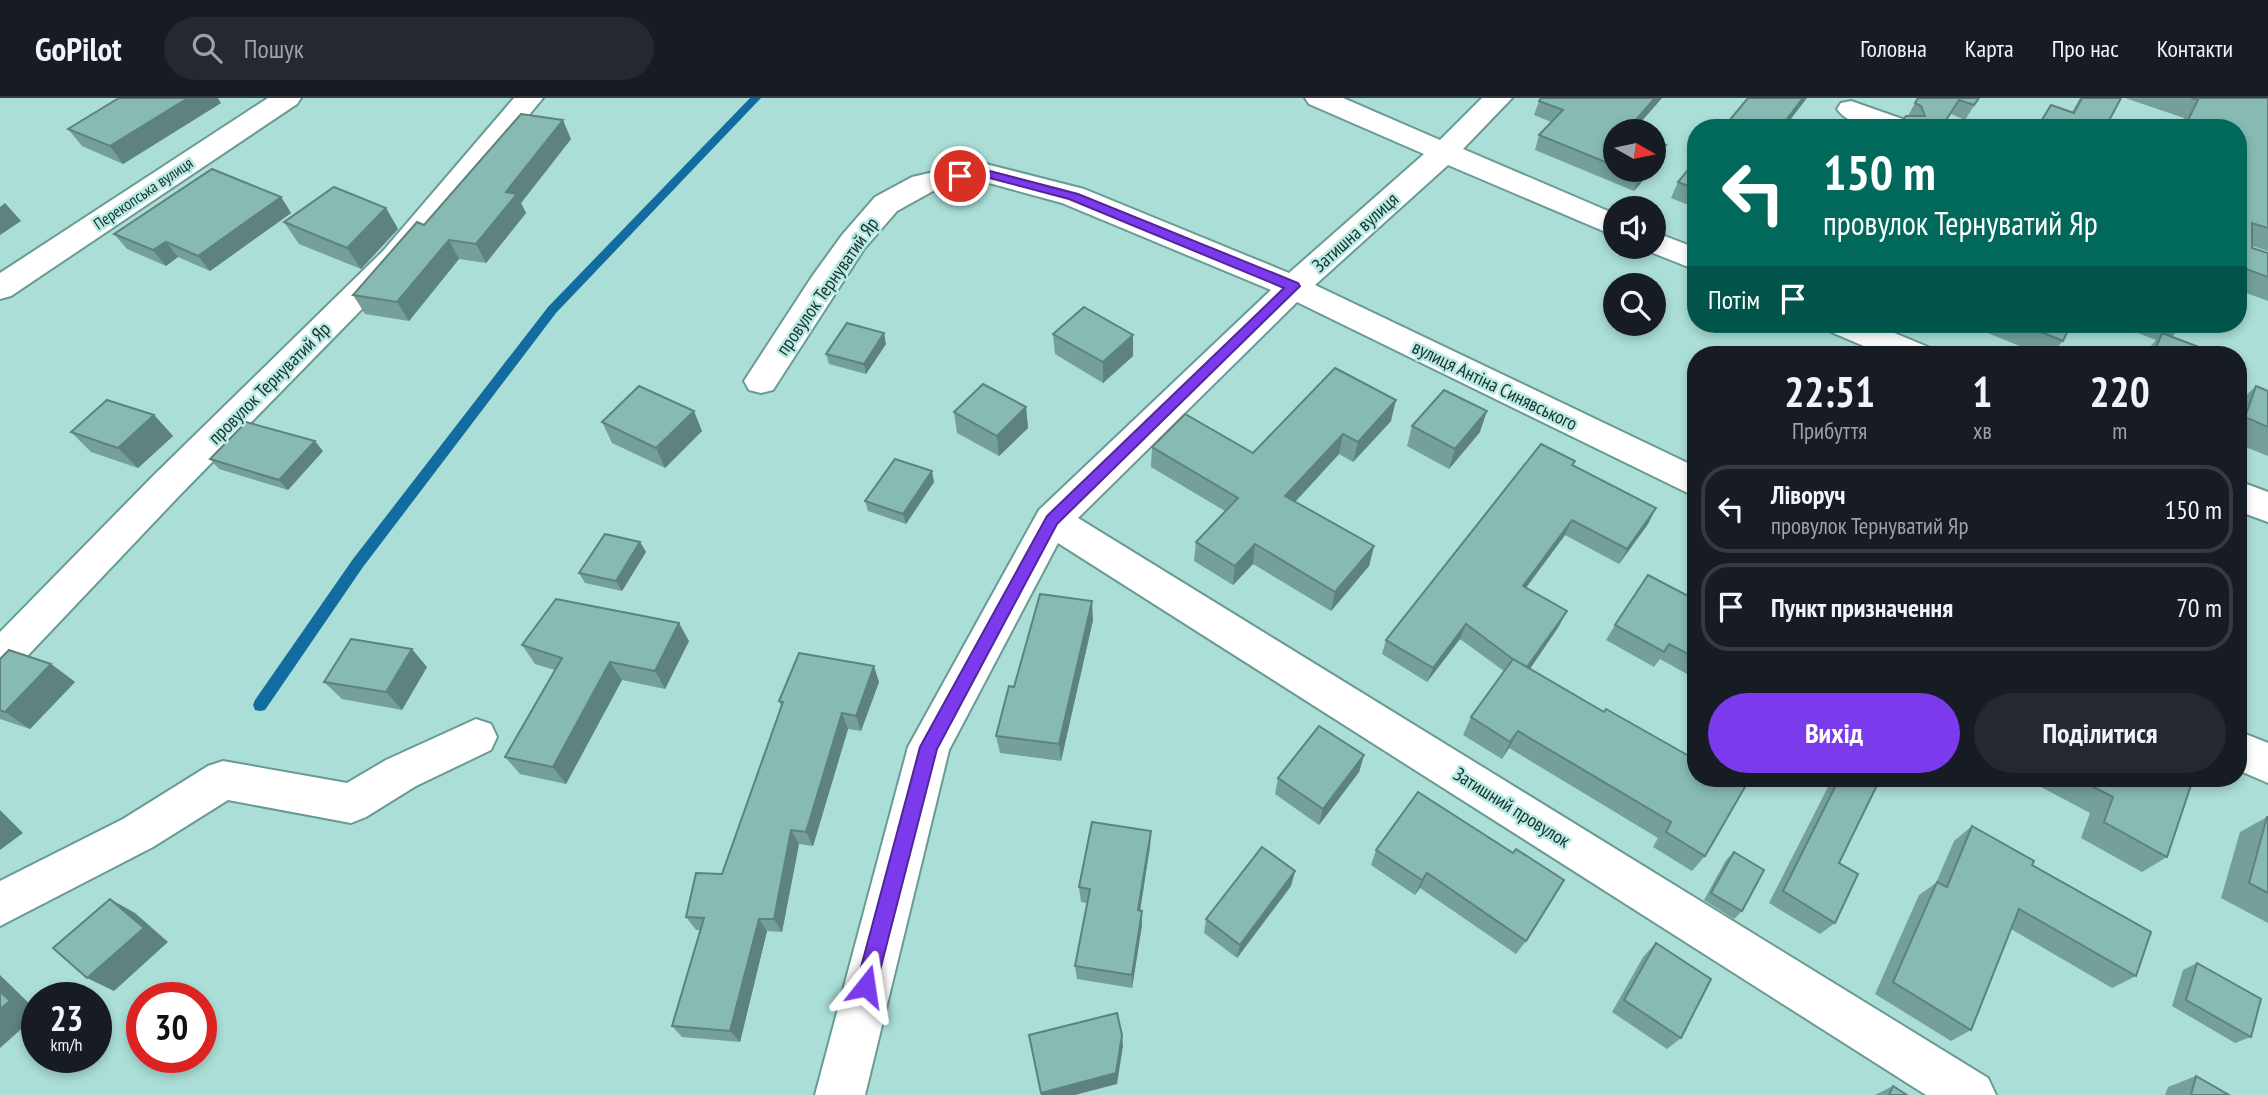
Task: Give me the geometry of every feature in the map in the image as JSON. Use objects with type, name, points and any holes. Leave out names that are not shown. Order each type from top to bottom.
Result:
[{"type":"street","name":"Перекопська вулиця","points":[[0,288],[287,98]]},
{"type":"street","name":"провулок Тернуватий Яр","points":[[0,658],[166,486],[394,258],[529,98]]},
{"type":"street","points":[[1320,98],[1603,221]]},
{"type":"street","name":"Затишна вулиця","points":[[840,1095],[929,747],[1052,520],[1293,286],[1443,153],[1498,98]]},
{"type":"street","points":[[1850,112],[1872,119]]},
{"type":"street","name":"провулок Тернуватий Яр","points":[[761,381],[853,242],[886,204],[923,184],[978,172],[1073,196],[1293,286]]},
{"type":"street","points":[[1666,248],[1687,256]]},
{"type":"street","name":"вулиця Антіна Синявського","points":[[1293,286],[1687,480]]},
{"type":"street","points":[[1864,333],[1895,346]]},
{"type":"street","points":[[2247,499],[2268,508]]},
{"type":"street","name":"Затишний провулок","points":[[1052,520],[1971,1095]]},
{"type":"street","points":[[0,904],[138,833],[223,780],[351,803],[401,773],[476,737]]},
{"type":"street","points":[[2247,754],[2268,764]]},
{"type":"building","points":[[119,98],[188,98],[110,146],[68,129]]},
{"type":"building","points":[[1541,98],[1655,98],[1637,119],[1603,119],[1603,161],[1539,135],[1563,110],[1539,101]]},
{"type":"building","points":[[1748,98],[1803,98],[1787,119],[1730,119]]},
{"type":"building","points":[[1918,98],[1979,98],[1974,105],[1959,100],[1947,119],[1904,119],[1906,116],[1925,116],[1921,106],[1915,103]]},
{"type":"building","points":[[2082,98],[2121,98],[2110,119],[2042,119],[2051,105],[2074,113]]},
{"type":"building","points":[[2191,98],[2268,98],[2268,228],[2252,223],[2252,248],[2268,253],[2268,277],[2247,269],[2247,119],[2188,119],[2198,100]]},
{"type":"building","points":[[521,114],[563,120],[506,192],[517,194],[476,244],[449,240],[397,302],[353,295],[417,222],[424,225]]},
{"type":"building","points":[[212,169],[281,197],[198,256],[166,242],[153,250],[114,234]]},
{"type":"building","points":[[1687,171],[1687,186],[1678,182]]},
{"type":"building","points":[[334,187],[386,208],[347,248],[284,222]]},
{"type":"building","points":[[1084,307],[1133,335],[1103,362],[1053,334]]},
{"type":"building","points":[[847,323],[884,333],[864,364],[826,354]]},
{"type":"building","points":[[2043,333],[2067,333],[2063,341]]},
{"type":"building","points":[[2162,333],[2196,346],[2157,346]]},
{"type":"building","points":[[1335,368],[1396,400],[1358,442],[1343,434],[1285,496],[1374,546],[1335,592],[1255,544],[1235,566],[1196,542],[1238,498],[1152,447],[1185,414],[1253,453]]},
{"type":"building","points":[[983,384],[1026,407],[997,436],[954,412]]},
{"type":"building","points":[[639,386],[694,411],[656,448],[602,422]]},
{"type":"building","points":[[2256,386],[2268,391],[2268,427],[2247,418]]},
{"type":"building","points":[[1444,390],[1487,411],[1455,449],[1412,426]]},
{"type":"building","points":[[107,400],[154,415],[118,448],[71,432]]},
{"type":"building","points":[[246,422],[315,441],[279,480],[210,459]]},
{"type":"building","points":[[1541,444],[1575,461],[1572,465],[1656,508],[1627,549],[1572,520],[1523,586],[1567,611],[1527,667],[1466,624],[1433,668],[1386,640]]},
{"type":"building","points":[[895,459],[932,471],[903,514],[865,501]]},
{"type":"building","points":[[605,534],[640,542],[616,581],[579,573]]},
{"type":"building","points":[[1648,575],[1687,595],[1687,653],[1669,644],[1664,652],[1615,625]]},
{"type":"building","points":[[1040,594],[1092,601],[1059,744],[996,736],[1009,686],[1014,687]]},
{"type":"building","points":[[556,599],[679,623],[655,671],[610,662],[553,767],[505,757],[562,658],[522,645]]},
{"type":"building","points":[[351,639],[412,649],[386,692],[324,682]]},
{"type":"building","points":[[9,650],[51,664],[5,712],[0,710],[0,659]]},
{"type":"building","points":[[799,653],[874,666],[856,716],[842,713],[806,832],[791,830],[774,919],[759,919],[730,1031],[672,1026],[704,918],[686,917],[696,873],[722,874],[783,702],[779,701]]},
{"type":"building","points":[[1513,659],[1604,712],[1606,709],[1687,755],[1687,787],[1745,787],[1705,856],[1666,832],[1671,822],[1518,731],[1510,742],[1471,717]]},
{"type":"building","points":[[1319,726],[1364,755],[1323,809],[1278,778]]},
{"type":"building","points":[[1835,787],[1876,787],[1839,863],[1858,874],[1835,923],[1783,891]]},
{"type":"building","points":[[2094,787],[2190,787],[2167,857],[2104,822],[2113,797]]},
{"type":"building","points":[[1418,792],[1513,853],[1516,849],[1564,880],[1526,941],[1427,873],[1422,880],[1376,850]]},
{"type":"building","points":[[2268,817],[2268,893],[2249,883]]},
{"type":"building","points":[[1092,822],[1151,831],[1138,910],[1142,911],[1132,975],[1075,966],[1090,889],[1079,887]]},
{"type":"building","points":[[1972,826],[2034,861],[2032,865],[2151,932],[2136,976],[2019,909],[1971,1030],[1893,982],[1937,882],[1947,887]]},
{"type":"building","points":[[1262,847],[1295,871],[1240,945],[1206,919]]},
{"type":"building","points":[[1734,852],[1764,870],[1742,911],[1711,893]]},
{"type":"building","points":[[110,899],[144,928],[87,978],[53,948]]},
{"type":"building","points":[[1656,943],[1711,979],[1681,1038],[1624,1000]]},
{"type":"building","points":[[2197,963],[2261,999],[2251,1037],[2186,1000]]},
{"type":"building","points":[[0,991],[10,1001],[0,1009]]},
{"type":"building","points":[[1117,1013],[1122,1035],[1116,1073],[1041,1093],[1029,1035]]},
{"type":"building","points":[[2196,1076],[2229,1095],[2191,1095]]},
{"type":"building","points":[[1893,1086],[1907,1095],[1889,1095]]},
{"type":"waterway","points":[[260,705],[358,563],[552,310],[756,98]]},
{"type":"route","points":[[866,986],[929,747],[1052,520],[1293,286],[1073,196],[978,172],[960,176]]}]
